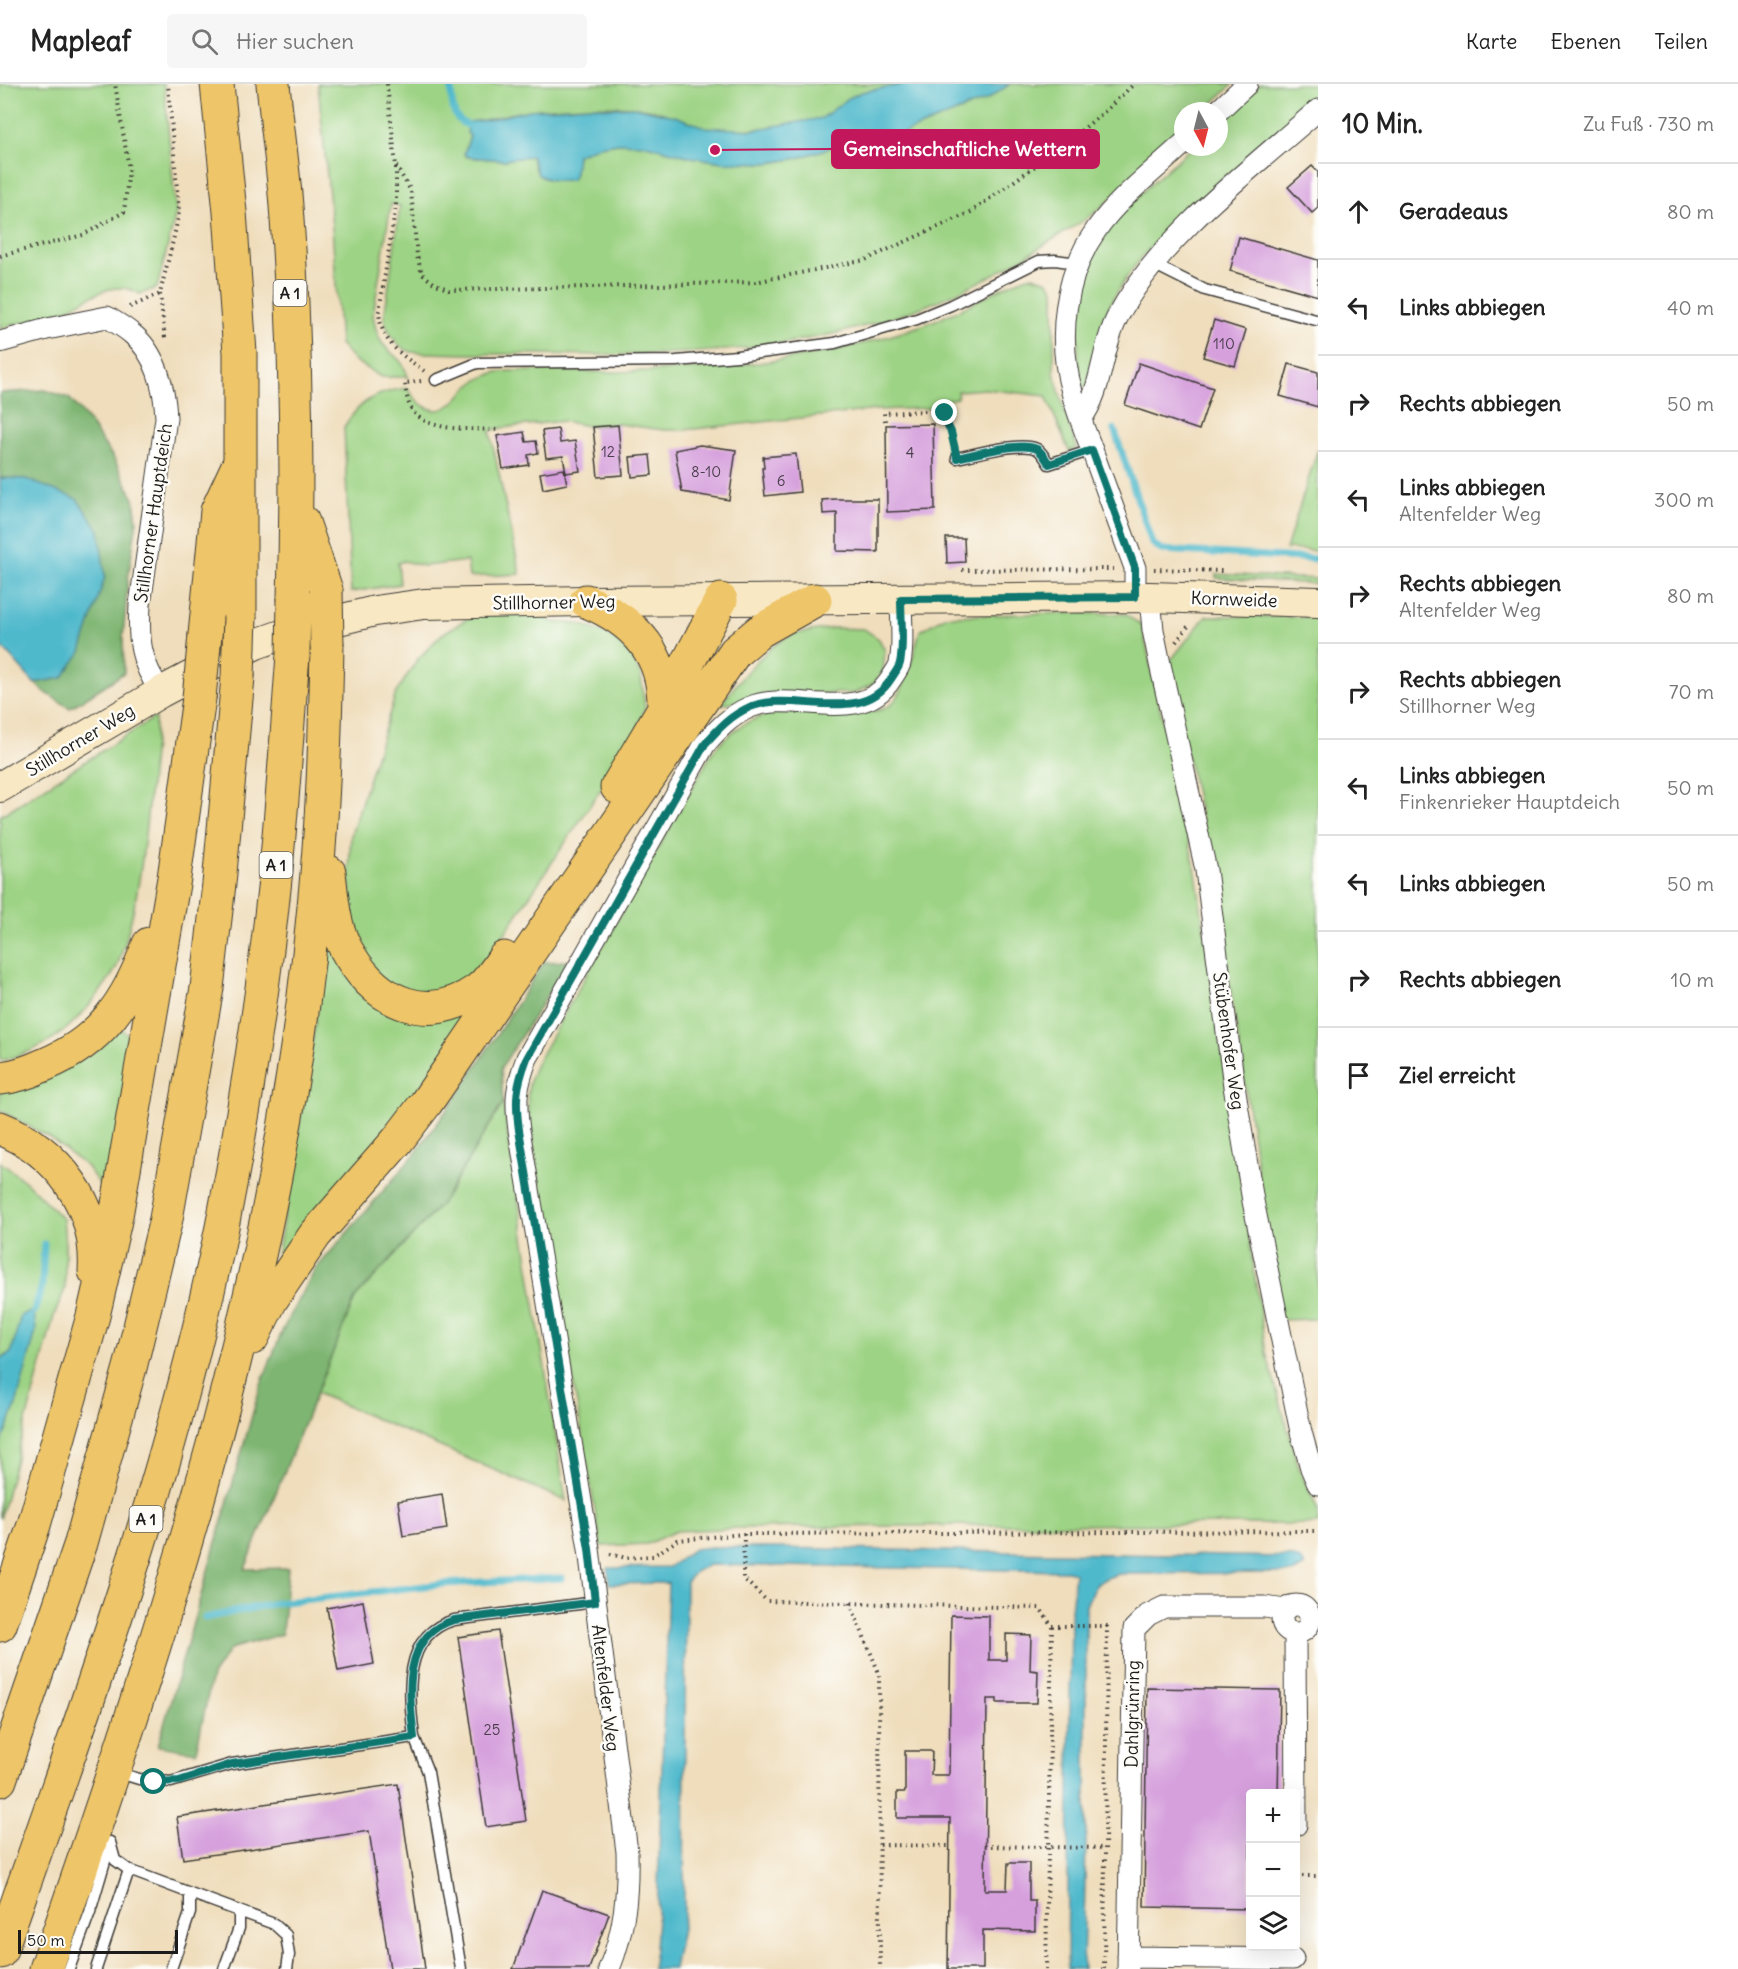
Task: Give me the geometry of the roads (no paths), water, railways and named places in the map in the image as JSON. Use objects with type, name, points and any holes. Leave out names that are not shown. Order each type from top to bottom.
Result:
[{"type":"highway","points":[[0,1780],[81,1542],[131,1364],[166,1219],[207,988],[238,677],[242,458],[239,341],[230,212],[217,84]]},
{"type":"highway","name":"A 1","points":[[0,1952],[94,1686],[136,1555],[187,1375],[222,1228],[249,1074],[274,891],[293,655],[297,504],[293,340],[286,206],[273,84]]},
{"type":"highway","points":[[0,1625],[34,1525],[93,1316],[116,1216],[174,878],[199,698],[217,511],[242,458]]},
{"type":"highway","points":[[46,1969],[111,1783],[179,1568],[232,1377],[262,1238],[299,1028],[315,894],[322,802],[327,645],[326,590],[297,504]]},
{"type":"highway","points":[[322,802],[332,901],[348,955],[367,980],[389,998],[412,1006],[434,1009],[458,1001],[479,989],[496,970],[632,765],[721,600]]},
{"type":"highway","points":[[721,600],[733,624],[735,652]]},
{"type":"highway","points":[[232,1377],[271,1300],[315,1234],[397,1141],[426,1103],[735,652],[760,630],[815,600]]},
{"type":"highway","points":[[586,601],[619,617],[644,640],[658,666],[664,708]]},
{"type":"highway","points":[[0,1078],[34,1069],[63,1057],[89,1040],[107,1022],[126,997],[141,967],[174,878]]},
{"type":"highway","points":[[0,1128],[13,1133],[40,1150],[61,1169],[78,1192],[87,1216],[96,1265],[93,1316]]},
{"type":"highway","points":[[111,1783],[111,1842]]},
{"type":"main road","name":"Stillhorner Weg","points":[[0,788],[161,692],[256,644],[311,626],[375,611],[424,604],[586,601],[1143,597]]},
{"type":"main road","name":"Kornweide","points":[[1143,597],[1318,602]]},
{"type":"street","points":[[1228,102],[1247,84]]},
{"type":"street","points":[[1081,418],[1090,405],[1107,345],[1118,317],[1153,264],[1187,228],[1318,111]]},
{"type":"street","name":"Stübenhofer Weg","points":[[1174,152],[1108,214],[1095,231],[1077,263],[1069,291],[1066,337],[1071,390],[1151,616],[1206,870],[1234,1086],[1254,1201],[1301,1432],[1318,1484]]},
{"type":"street","name":"Stillhorner Hauptdeich","points":[[0,342],[47,329],[107,317],[133,333],[158,372],[166,402],[164,443],[140,604],[139,632],[141,652],[148,674],[161,692]]},
{"type":"street","name":"Altenfelder Weg","points":[[609,1969],[624,1927],[628,1890],[627,1852],[589,1549],[515,1103],[519,1081],[527,1058],[705,744],[733,716],[752,706],[775,702],[856,704],[874,697],[888,684],[900,665],[901,599]]},
{"type":"street","points":[[1290,1606],[1302,1606],[1314,1614],[1305,1630],[1295,1634],[1283,1625],[1282,1620],[1290,1606]]},
{"type":"street","name":"Dahlgrünring","points":[[1286,1610],[1265,1607],[1164,1607],[1148,1615],[1134,1629],[1128,1963],[1293,1958]]},
{"type":"street","points":[[1295,1634],[1296,1789]]},
{"type":"lane","points":[[436,380],[477,363],[676,361],[737,356],[835,343],[917,319],[951,305],[1039,261],[1055,260],[1077,263]]},
{"type":"lane","points":[[1153,264],[1205,290],[1316,320]]},
{"type":"lane","points":[[957,458],[991,450],[1028,447],[1039,450],[1049,464],[1092,450]]},
{"type":"lane","points":[[461,1969],[428,1772],[414,1737],[410,1698],[413,1663],[419,1649],[438,1627],[454,1620],[595,1602]]},
{"type":"lane","points":[[111,1783],[139,1779],[171,1782],[232,1764],[414,1737]]},
{"type":"lane","points":[[111,1842],[115,1860],[129,1870],[274,1924],[286,1935],[289,1955],[287,1969]]},
{"type":"lane","points":[[69,1969],[90,1912],[111,1842]]},
{"type":"lane","points":[[96,1969],[129,1870]]},
{"type":"lane","points":[[171,1969],[190,1913],[190,1893]]},
{"type":"lane","points":[[224,1969],[239,1928],[238,1911]]},
{"type":"water","points":[[906,84],[1010,84],[988,99],[890,139],[836,146],[798,158],[769,163],[723,162],[691,157],[643,144],[618,143],[599,146],[577,155],[572,180],[558,180],[538,175],[531,156],[504,160],[468,157],[464,154],[470,136],[467,133],[469,122],[530,110],[591,106],[634,107],[675,116],[704,127],[751,130],[822,118],[847,99],[861,92]]},
{"type":"water","points":[[0,478],[26,479],[77,499],[99,530],[105,577],[81,652],[62,678],[34,683],[0,645]]},
{"type":"water","points":[[34,1311],[36,1331],[16,1405],[0,1447],[0,1359],[11,1353],[21,1315]]},
{"type":"water","points":[[711,1547],[1294,1557],[1302,1561],[1305,1566],[1293,1573],[1120,1574],[1102,1581],[1092,1592],[1086,1606],[1086,1841],[1083,1969],[1067,1969],[1071,1611],[1075,1573],[1067,1571],[708,1565],[696,1571],[686,1582],[684,1918],[674,1969],[652,1969],[657,1917],[668,1583],[609,1584],[608,1568],[669,1567],[694,1549]]},
{"type":"waterway","points":[[451,84],[454,113],[457,118],[468,125],[477,127]]},
{"type":"waterway","points":[[1114,429],[1152,543],[1161,550],[1318,559]]},
{"type":"waterway","points":[[34,1311],[42,1286],[44,1244]]},
{"type":"waterway","points":[[205,1618],[276,1603],[442,1584],[561,1578]]},
{"type":"place","name":"Gemeinschaftliche Wettern","points":[[715,150]]}]
